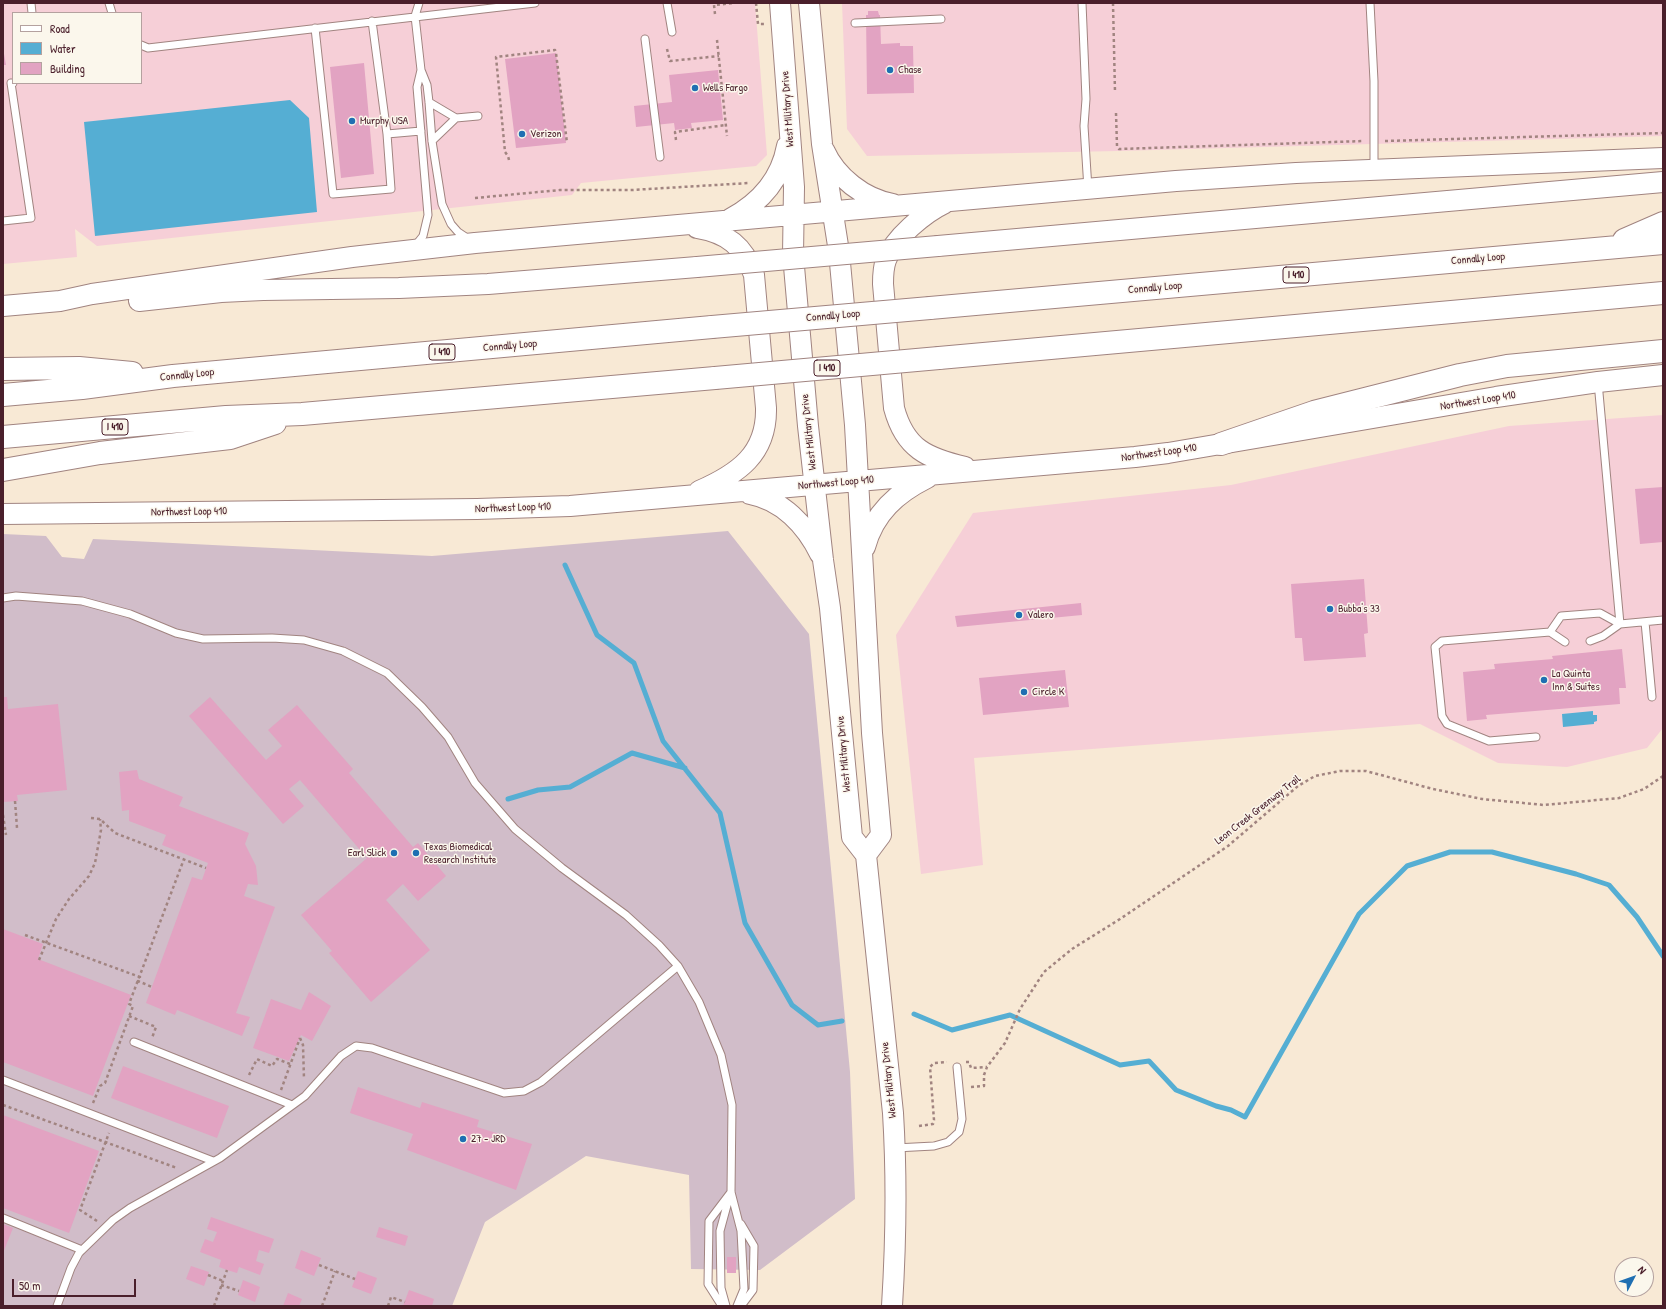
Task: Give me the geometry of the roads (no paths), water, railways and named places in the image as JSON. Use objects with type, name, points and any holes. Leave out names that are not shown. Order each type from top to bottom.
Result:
[{"type":"highway","points":[[1604,248],[1663,223]]},
{"type":"highway","name":"Connally Loop","points":[[3,395],[82,388],[173,376],[1663,243]]},
{"type":"highway","name":"I 410","points":[[3,437],[226,417],[302,414],[1663,293]]},
{"type":"highway","points":[[1221,444],[1314,412],[1460,375],[1515,366],[1663,351]]},
{"type":"highway","points":[[3,369],[80,368],[173,376]]},
{"type":"highway","points":[[3,470],[107,452],[230,438],[302,414]]},
{"type":"main road","name":"West Military Drive","points":[[780,3],[795,195],[793,255],[808,426],[830,608],[852,836],[866,855],[895,1148],[896,1243],[892,1306]]},
{"type":"main road","points":[[809,3],[822,144],[839,252],[859,481],[872,733],[881,835],[866,855]]},
{"type":"main road","points":[[727,221],[758,199],[776,178],[785,157],[789,124]]},
{"type":"main road","points":[[822,144],[830,162],[844,178],[858,189],[884,201],[903,205]]},
{"type":"main road","points":[[3,306],[60,301],[100,293],[411,250],[673,225],[1252,175],[1663,158]]},
{"type":"main road","points":[[60,301],[100,306],[221,292],[442,287],[549,280],[1663,182]]},
{"type":"main road","points":[[949,202],[939,206],[902,235],[889,252],[884,268],[883,284],[894,408],[902,431],[912,445],[939,460],[979,470]]},
{"type":"main road","points":[[673,225],[688,226],[718,233],[740,248],[750,264],[754,275],[766,408],[763,438],[748,460],[732,474],[712,485],[684,497]]},
{"type":"main road","name":"Northwest Loop 410","points":[[3,514],[477,509],[570,506],[684,497],[815,484],[1135,457],[1221,444],[1496,397],[1598,382],[1663,375]]},
{"type":"main road","points":[[864,567],[864,554],[868,538],[882,511],[898,496],[918,482],[934,475]]},
{"type":"main road","points":[[740,492],[767,498],[790,513],[811,538],[823,560]]},
{"type":"lane","points":[[411,250],[423,236],[428,215],[418,87],[420,70],[415,16],[419,3]]},
{"type":"lane","points":[[142,45],[148,48],[535,3]]},
{"type":"lane","points":[[667,3],[672,32]]},
{"type":"lane","points":[[1082,3],[1086,99],[1084,126],[1088,189]]},
{"type":"lane","points":[[1370,3],[1374,81],[1374,170]]},
{"type":"lane","points":[[855,23],[941,19]]},
{"type":"lane","points":[[315,28],[333,194],[391,189],[387,134],[372,21]]},
{"type":"lane","points":[[645,39],[660,157]]},
{"type":"lane","points":[[420,70],[427,85],[432,141],[442,204],[451,224],[458,232],[475,243]]},
{"type":"lane","points":[[3,84],[12,83]]},
{"type":"lane","points":[[3,221],[31,218],[12,84]]},
{"type":"lane","points":[[429,102],[456,118],[478,116]]},
{"type":"lane","points":[[432,141],[456,118]]},
{"type":"lane","points":[[387,134],[421,130]]},
{"type":"lane","points":[[1598,382],[1620,624]]},
{"type":"lane","points":[[3,598],[16,596],[82,601],[130,614],[176,633],[203,639],[272,638],[304,640],[343,651],[387,673],[422,707],[448,737],[476,783],[515,829],[562,868],[626,915],[659,945],[678,966],[699,1002],[721,1054],[732,1106],[731,1192],[741,1231],[744,1289],[737,1306]]},
{"type":"lane","points":[[1550,632],[1562,616],[1600,613],[1620,624]]},
{"type":"lane","points":[[1590,640],[1604,636],[1620,624],[1663,620]]},
{"type":"lane","points":[[1645,622],[1652,697]]},
{"type":"lane","points":[[1536,737],[1489,741],[1447,724],[1442,716],[1435,647],[1442,641],[1550,632],[1565,642]]},
{"type":"lane","points":[[57,1306],[78,1253],[107,1227],[130,1208],[213,1162],[305,1096],[341,1056],[356,1046],[372,1048],[504,1093],[524,1091],[541,1082],[678,966]]},
{"type":"lane","points":[[134,1042],[292,1105]]},
{"type":"lane","points":[[895,1148],[934,1146],[948,1142],[959,1132],[962,1119],[959,1088],[960,1065]]},
{"type":"lane","points":[[3,1080],[213,1162]]},
{"type":"lane","points":[[722,1306],[708,1284],[709,1222],[731,1192]]},
{"type":"lane","points":[[726,1306],[721,1288],[720,1231],[731,1192]]},
{"type":"lane","points":[[737,1217],[754,1246],[753,1290],[741,1306]]},
{"type":"lane","points":[[3,1218],[82,1250]]},
{"type":"water","points":[[290,100],[309,118],[317,212],[95,236],[84,122]]},
{"type":"water","points":[[1593,711],[1593,715],[1597,715],[1597,721],[1594,722],[1594,724],[1563,727],[1562,714]]},
{"type":"waterway","points":[[565,565],[597,635],[634,663],[663,741],[720,813],[745,923],[792,1005],[818,1025],[842,1021]]},
{"type":"waterway","points":[[508,799],[538,790],[570,787],[632,753],[685,768]]},
{"type":"waterway","points":[[914,1014],[952,1030],[1010,1015],[1120,1065],[1149,1061],[1176,1090],[1216,1106],[1231,1110],[1245,1117],[1359,914],[1407,866],[1450,852],[1492,852],[1576,874],[1609,885],[1637,917],[1663,956]]},
{"type":"place","name":"Chase","points":[[890,70]]},
{"type":"place","name":"Wells Fargo","points":[[695,88]]},
{"type":"place","name":"Murphy USA","points":[[352,121]]},
{"type":"place","name":"Verizon","points":[[522,134]]},
{"type":"place","name":"Bubba's 33","points":[[1330,609]]},
{"type":"place","name":"Valero","points":[[1019,615]]},
{"type":"place","name":"La Quinta Inn & Suites","points":[[1544,680]]},
{"type":"place","name":"Circle K","points":[[1024,692]]},
{"type":"place","name":"Earl Slick","points":[[394,853]]},
{"type":"place","name":"Texas Biomedical Research Institute","points":[[416,853]]},
{"type":"place","name":"27 - JRD","points":[[463,1139]]}]
